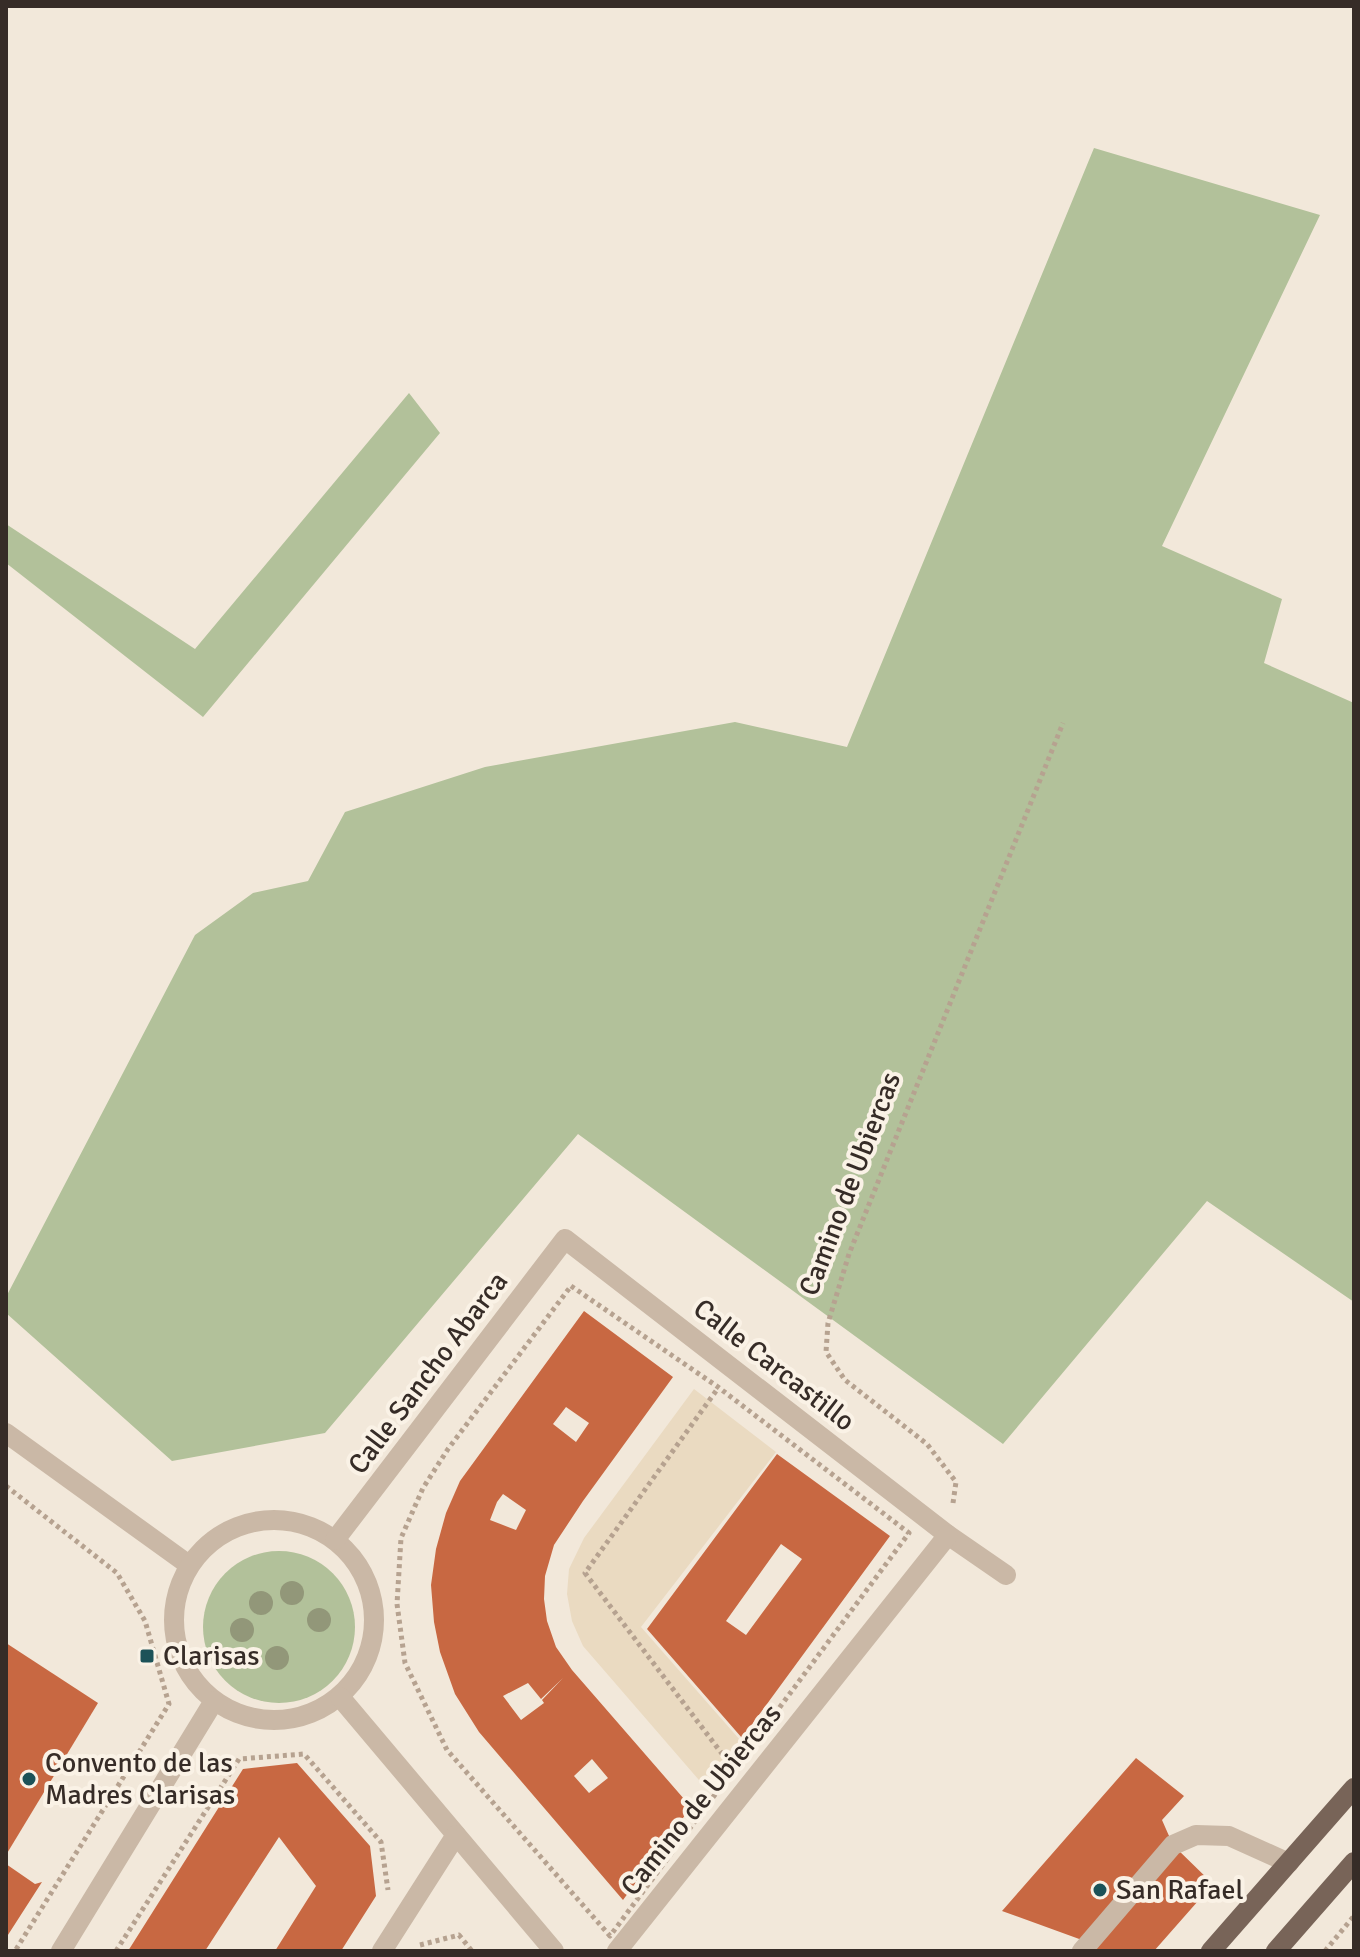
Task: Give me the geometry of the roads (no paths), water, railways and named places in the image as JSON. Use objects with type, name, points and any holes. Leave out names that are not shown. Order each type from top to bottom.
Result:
[{"type":"main road","points":[[1211,1951],[1354,1788]]},
{"type":"main road","points":[[1276,1951],[1354,1862]]},
{"type":"street","name":"Calle Carcastillo","points":[[565,1239],[948,1535],[1006,1575]]},
{"type":"street","name":"Calle Sancho Abarca","points":[[335,1540],[565,1239]]},
{"type":"street","points":[[6,1433],[189,1565]]},
{"type":"street","points":[[256,1521],[298,1522],[335,1540],[359,1567],[373,1600],[374,1635],[362,1669],[340,1697],[311,1715],[277,1721],[244,1717],[214,1701],[188,1673],[175,1638],[175,1601],[189,1565],[218,1536],[256,1521]]},
{"type":"street","name":"Camino de Ubiercas","points":[[617,1951],[948,1535]]},
{"type":"street","points":[[340,1697],[554,1951]]},
{"type":"street","points":[[61,1951],[214,1701]]},
{"type":"street","points":[[382,1951],[456,1835]]},
{"type":"street","points":[[1082,1951],[1173,1845],[1196,1835],[1229,1836],[1289,1863]]},
{"type":"place","name":"Clarisas","points":[[147,1656]]},
{"type":"place","name":"Convento de las Madres Clarisas","points":[[29,1779]]},
{"type":"place","name":"San Rafael","points":[[1100,1890]]}]
